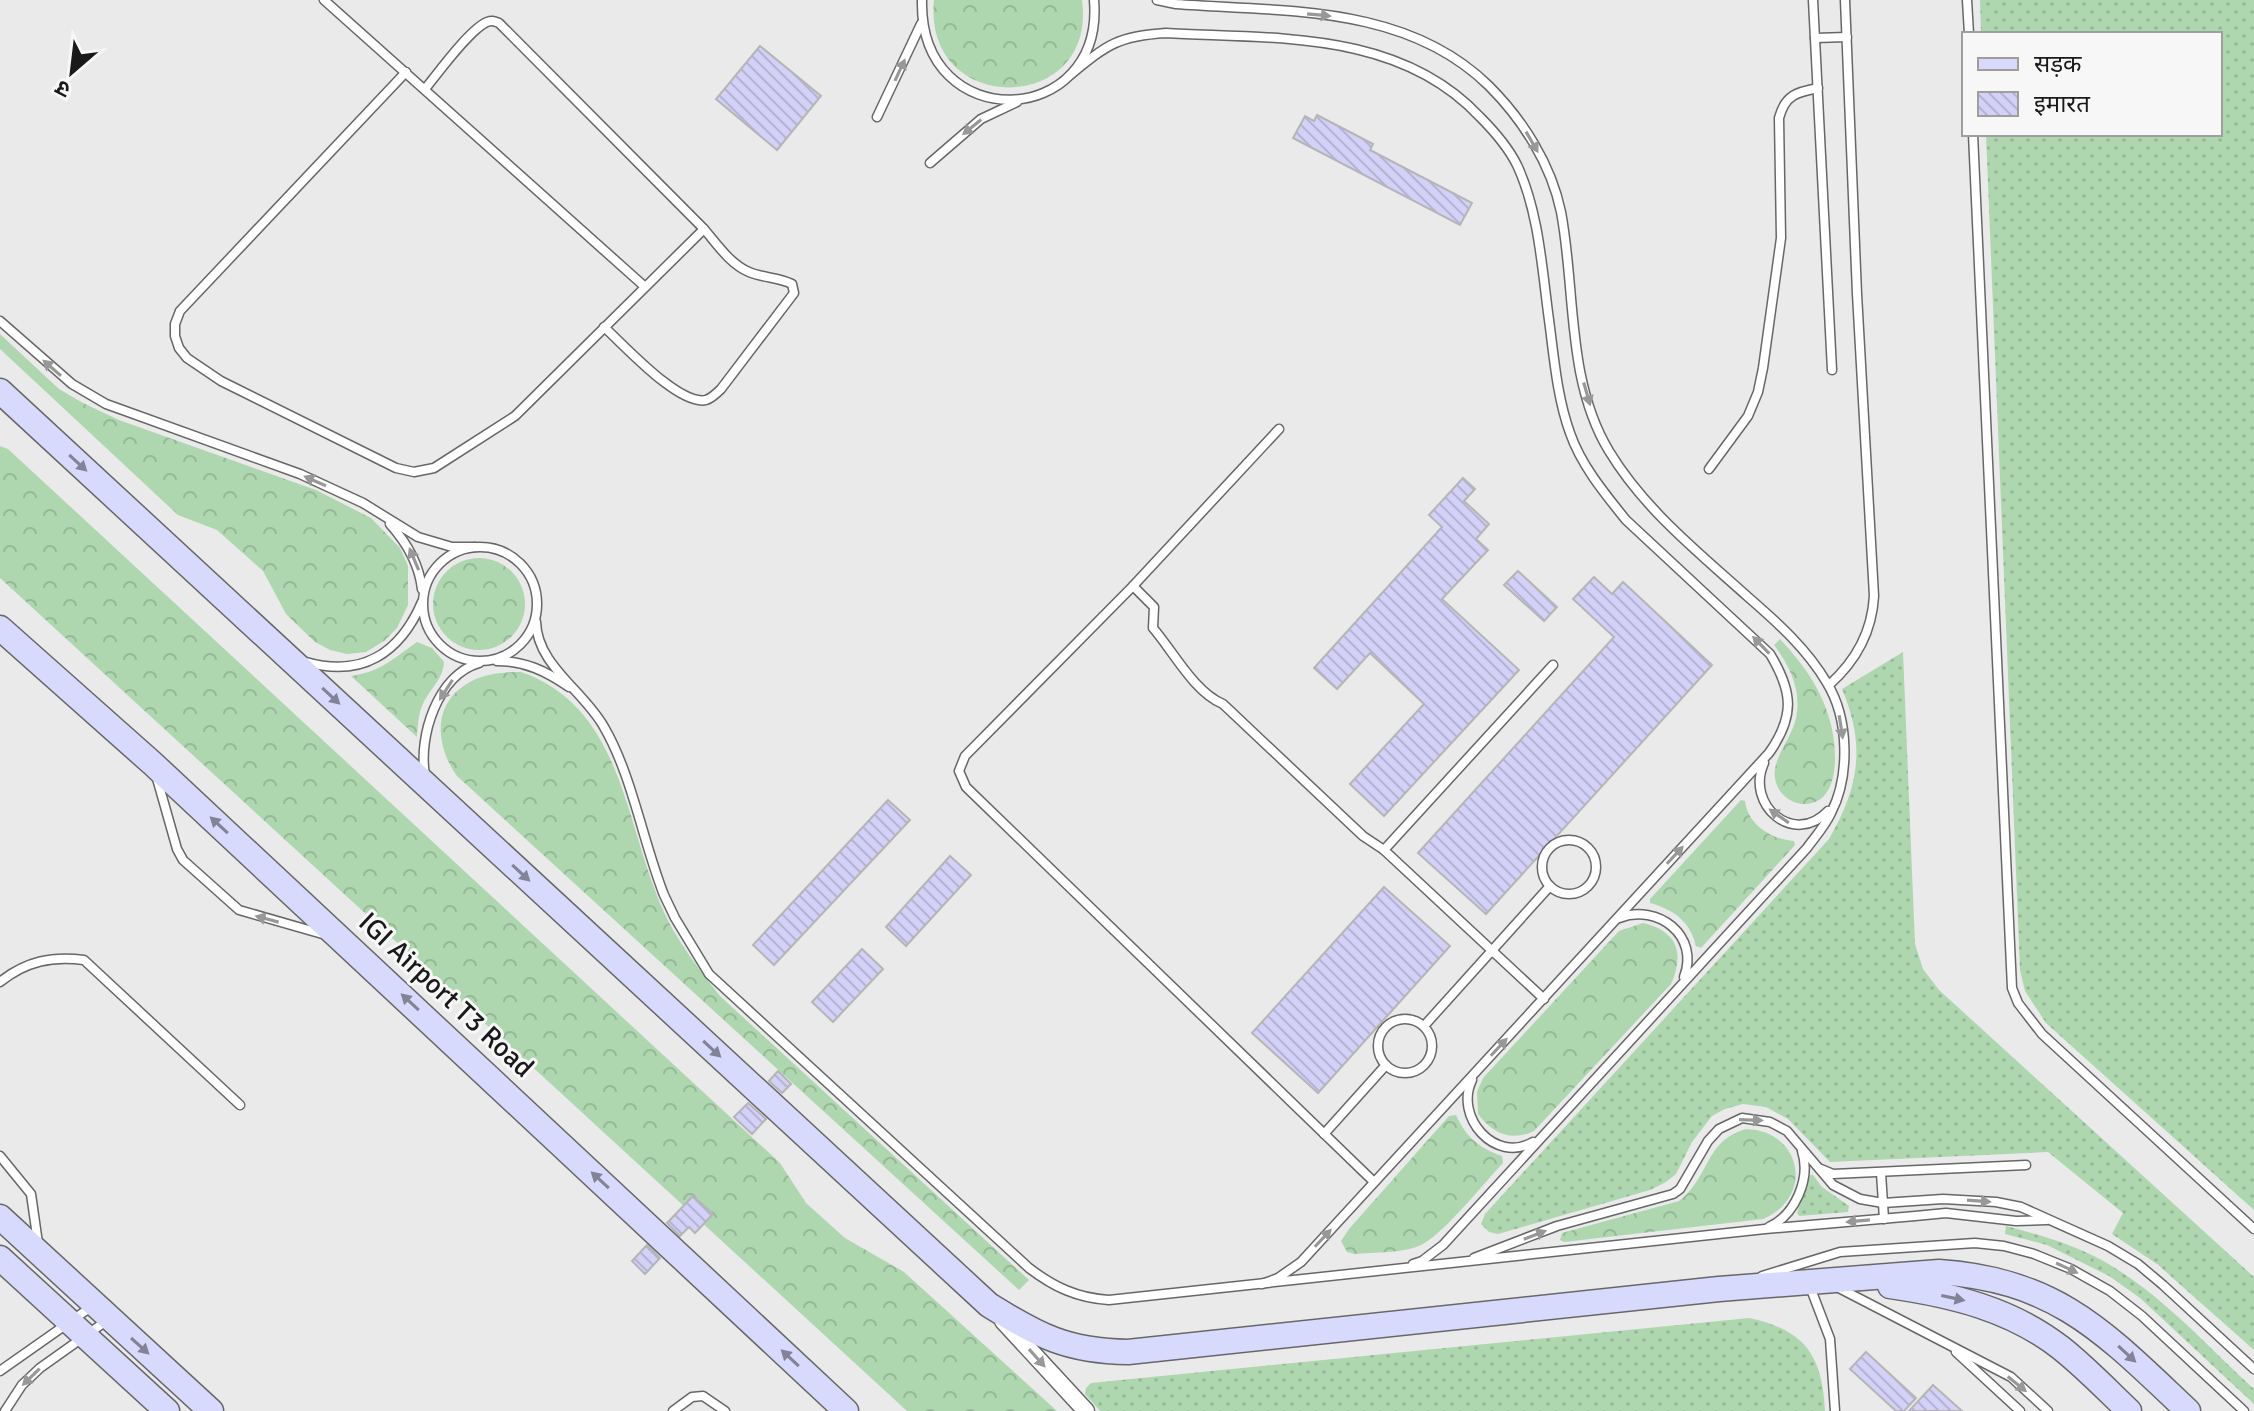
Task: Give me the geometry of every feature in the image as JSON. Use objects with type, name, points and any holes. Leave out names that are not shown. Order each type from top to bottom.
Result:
[{"type":"main road","points":[[0,391],[989,1305],[1029,1330],[1061,1344],[1094,1351],[1128,1352],[1719,1289],[1939,1272],[1972,1275],[2032,1291],[2078,1314],[2188,1411]]},
{"type":"main road","points":[[0,417],[25,422],[51,438]]},
{"type":"main road","name":"IGI Airport T3 Road","points":[[0,628],[152,763],[846,1411]]},
{"type":"main road","points":[[0,1217],[211,1411]]},
{"type":"main road","points":[[3,1266],[167,1411]]},
{"type":"main road","points":[[1827,1281],[1922,1291],[1968,1301],[2003,1313],[2063,1349],[2129,1411]]},
{"type":"street","points":[[989,1305],[1086,1411]]},
{"type":"lane","points":[[324,0],[644,286]]},
{"type":"lane","points":[[922,0],[921,24],[929,50],[945,73],[967,90],[980,95],[1021,100]]},
{"type":"lane","points":[[1070,75],[1088,50],[1096,21],[1094,0]]},
{"type":"lane","points":[[1157,0],[1357,18],[1428,43],[1487,84],[1520,122],[1548,172],[1560,211],[1586,395],[1607,448],[1628,480],[1678,534],[1791,636],[1829,685],[1843,735],[1843,777],[1838,798],[1831,815],[1807,848],[1443,1245],[1422,1261],[1400,1269]]},
{"type":"lane","points":[[1813,0],[1832,370]]},
{"type":"lane","points":[[1829,685],[1843,673],[1868,632],[1874,596],[1845,0]]},
{"type":"lane","points":[[1967,0],[1969,32]]},
{"type":"lane","points":[[425,89],[485,22],[499,23],[740,267],[752,273],[781,278],[792,284],[794,293],[715,395],[707,400],[697,400],[673,389],[604,327]]},
{"type":"lane","points":[[877,117],[921,24]]},
{"type":"lane","points":[[930,163],[981,119],[1048,91],[1104,47],[1143,34],[1344,45],[1395,60],[1442,85],[1468,104],[1493,130],[1516,163],[1527,192],[1535,225],[1561,404],[1570,435],[1595,478],[1626,520],[1770,654],[1784,682],[1789,710],[1786,726],[1760,772],[1759,787],[1763,802],[1772,814],[1799,825],[1815,822],[1838,798]]},
{"type":"lane","points":[[1815,38],[1847,37]]},
{"type":"lane","points":[[406,72],[180,311],[175,324],[179,348],[187,358],[221,381],[396,468],[414,472],[434,468],[515,416],[704,229]]},
{"type":"lane","points":[[1709,469],[1748,416],[1763,368],[1781,238],[1779,118],[1782,106],[1796,92],[1818,88]]},
{"type":"lane","points":[[1973,136],[2012,988],[2018,1003],[2042,1034],[2254,1229]]},
{"type":"lane","points":[[0,321],[55,370],[97,400],[300,474],[363,503],[418,537],[452,547],[502,552],[525,568],[534,584],[538,603],[536,634],[543,653],[586,700],[614,746],[664,895],[709,974],[1029,1268],[1067,1292],[1109,1300],[1765,1229],[1946,1213],[2016,1221],[2047,1220]]},
{"type":"lane","points":[[1279,429],[1133,586],[965,756],[959,771],[961,779],[1096,914],[1374,1182]]},
{"type":"lane","points":[[384,517],[414,557],[422,586],[425,621],[434,638],[448,652],[466,660],[520,663],[534,667],[586,700]]},
{"type":"lane","points":[[282,650],[298,660],[313,664],[351,666],[367,663],[397,643],[409,629],[423,601],[433,570],[445,558],[475,547]]},
{"type":"lane","points":[[1133,586],[1154,607],[1153,628],[1175,655],[1180,667],[1544,999]]},
{"type":"lane","points":[[435,792],[423,766],[432,716],[456,675],[465,668],[503,658],[517,649],[536,622]]},
{"type":"lane","points":[[1384,850],[1553,665]]},
{"type":"lane","points":[[1262,1284],[1278,1278],[1301,1262],[1769,753]]},
{"type":"lane","points":[[152,763],[183,860],[239,910],[342,939]]},
{"type":"lane","points":[[1573,840],[1588,848],[1596,863],[1593,880],[1588,887],[1571,895],[1561,894],[1550,886],[1542,875],[1541,865],[1555,843],[1573,840]]},
{"type":"lane","points":[[1424,1026],[1550,886]]},
{"type":"lane","points":[[1615,920],[1640,913],[1653,915],[1676,929],[1683,939],[1689,962],[1681,985]]},
{"type":"lane","points":[[1,979],[41,960],[60,957],[84,960],[240,1105]]},
{"type":"lane","points":[[1409,1019],[1424,1026],[1432,1042],[1432,1051],[1424,1066],[1407,1073],[1397,1072],[1386,1065],[1378,1053],[1377,1044],[1384,1027],[1409,1019]]},
{"type":"lane","points":[[1324,1134],[1386,1065]]},
{"type":"lane","points":[[1475,1073],[1466,1100],[1476,1127],[1490,1140],[1504,1146],[1527,1145],[1540,1138]]},
{"type":"lane","points":[[1462,1263],[1557,1226],[1673,1194],[1687,1179],[1708,1141],[1719,1129],[1742,1118],[1770,1122],[1787,1131],[1833,1185],[1846,1194],[1883,1203],[1943,1199],[1996,1202],[2021,1207],[2098,1241],[2138,1264],[2254,1369]]},
{"type":"lane","points":[[1765,1229],[1786,1216],[1800,1191],[1805,1167],[1799,1143]]},
{"type":"lane","points":[[0,1156],[31,1194],[40,1253]]},
{"type":"lane","points":[[1817,1166],[1833,1174],[2026,1165]]},
{"type":"lane","points":[[1881,1173],[1884,1219]]},
{"type":"lane","points":[[1719,1289],[1840,1252],[1975,1243],[2004,1246],[2071,1269],[2110,1291],[2142,1316],[2244,1411]]},
{"type":"lane","points":[[1827,1281],[2011,1377],[2048,1411]]},
{"type":"lane","points":[[1827,1281],[1835,1411]]},
{"type":"lane","points":[[5,1411],[22,1385],[102,1311]]},
{"type":"lane","points":[[0,1371],[78,1330],[102,1311]]},
{"type":"lane","points":[[1939,1339],[2020,1411]]},
{"type":"lane","points":[[673,1411],[692,1397],[703,1396],[725,1411]]},
{"type":"green space","points":[[934,0],[1082,0],[1080,38],[1064,65],[1039,82],[1010,87],[980,82],[954,66],[938,39]]},
{"type":"green space","points":[[1980,0],[2254,0],[2254,1210],[2046,1023],[2025,991],[2020,970],[1986,136],[2222,136],[2222,32],[1981,32]]},
{"type":"green space","points":[[0,334],[59,389],[83,403],[119,420],[316,490],[371,518],[400,548],[408,566],[408,605],[397,628],[366,652],[347,654],[315,642],[286,614],[263,571],[217,530],[178,515],[0,349]]},
{"type":"green space","points":[[0,446],[8,449],[780,1163],[806,1203],[845,1238],[904,1272],[1057,1411],[907,1411],[0,578]]},
{"type":"green space","points":[[479,558],[496,562],[511,572],[521,587],[525,604],[521,621],[511,636],[496,646],[479,650],[462,646],[447,636],[437,621],[433,604],[437,587],[447,572],[462,562]]},
{"type":"green space","points":[[1780,639],[1816,687],[1832,731],[1835,757],[1831,783],[1818,801],[1806,804],[1788,799],[1775,781],[1777,762],[1797,712],[1797,694],[1792,677],[1774,645]]},
{"type":"green space","points":[[417,642],[432,648],[444,662],[441,674],[421,708],[417,737],[351,676],[379,668]]},
{"type":"green space","points":[[1903,652],[1915,944],[1923,969],[1939,990],[2254,1277],[2254,1350],[2157,1264],[2112,1234],[2123,1213],[2048,1152],[1830,1162],[1788,1119],[1766,1107],[1743,1104],[1712,1116],[1692,1142],[1676,1174],[1650,1190],[1498,1234],[1489,1232],[1481,1224],[1485,1214],[1829,839],[1847,802],[1856,766],[1854,729],[1842,689]]},
{"type":"green space","points":[[521,672],[554,688],[579,710],[598,736],[614,766],[646,866],[670,925],[720,996],[1029,1280],[1019,1290],[457,776],[442,741],[442,716],[447,705],[454,694],[478,678]]},
{"type":"green space","points":[[1741,800],[1745,801],[1751,817],[1762,829],[1794,841],[1795,845],[1701,948],[1696,946],[1690,930],[1680,918],[1650,903],[1650,899]]},
{"type":"green space","points":[[1643,923],[1664,932],[1675,945],[1677,963],[1671,984],[1534,1131],[1518,1136],[1503,1134],[1489,1126],[1478,1114],[1477,1092],[1483,1078],[1619,931]]},
{"type":"green space","points":[[1456,1115],[1469,1136],[1502,1156],[1503,1163],[1453,1218],[1423,1244],[1389,1252],[1347,1252],[1341,1241],[1349,1229],[1449,1116]]},
{"type":"green space","points":[[1746,1129],[1765,1133],[1780,1141],[1790,1153],[1795,1167],[1795,1182],[1790,1196],[1779,1209],[1763,1219],[1564,1242],[1560,1240],[1562,1233],[1679,1201],[1697,1182],[1722,1142]]},
{"type":"green space","points":[[1810,1175],[1849,1206],[1848,1212],[1799,1216],[1797,1213]]},
{"type":"green space","points":[[2006,1226],[2076,1248],[2134,1281],[2170,1310],[2254,1389],[2254,1404],[2140,1298],[2109,1276],[2047,1245],[2005,1234]]},
{"type":"green space","points":[[1749,1318],[1784,1330],[1807,1348],[1820,1375],[1825,1411],[1100,1411],[1085,1394],[1091,1383]]},
{"type":"building","points":[[760,46],[821,96],[777,150],[716,99]]},
{"type":"building","points":[[1317,115],[1373,144],[1370,150],[1472,203],[1460,225],[1293,138],[1305,116],[1314,121]]},
{"type":"building","points":[[1463,478],[1475,489],[1464,501],[1489,524],[1476,539],[1488,550],[1442,599],[1519,670],[1384,816],[1350,784],[1424,704],[1370,653],[1337,689],[1314,668],[1442,527],[1429,515]]},
{"type":"building","points":[[1518,571],[1557,607],[1544,621],[1504,585]]},
{"type":"building","points":[[1594,577],[1612,594],[1623,582],[1712,665],[1486,914],[1418,853],[1614,637],[1573,599]]},
{"type":"building","points":[[888,800],[910,820],[774,965],[753,945]]},
{"type":"building","points":[[950,856],[971,875],[906,946],[886,927]]},
{"type":"building","points":[[1384,887],[1450,946],[1318,1093],[1252,1033]]},
{"type":"building","points":[[862,949],[883,969],[833,1022],[812,1002]]},
{"type":"building","points":[[778,1071],[791,1084],[782,1093],[769,1081]]},
{"type":"building","points":[[748,1103],[766,1119],[752,1134],[734,1117]]},
{"type":"building","points":[[693,1196],[713,1214],[695,1233],[689,1227],[680,1236],[667,1223]]},
{"type":"building","points":[[647,1245],[660,1258],[645,1274],[632,1261]]},
{"type":"building","points":[[1866,1352],[1916,1398],[1904,1411],[1896,1411],[1850,1369]]},
{"type":"building","points":[[1933,1385],[1962,1411],[1909,1411]]}]
